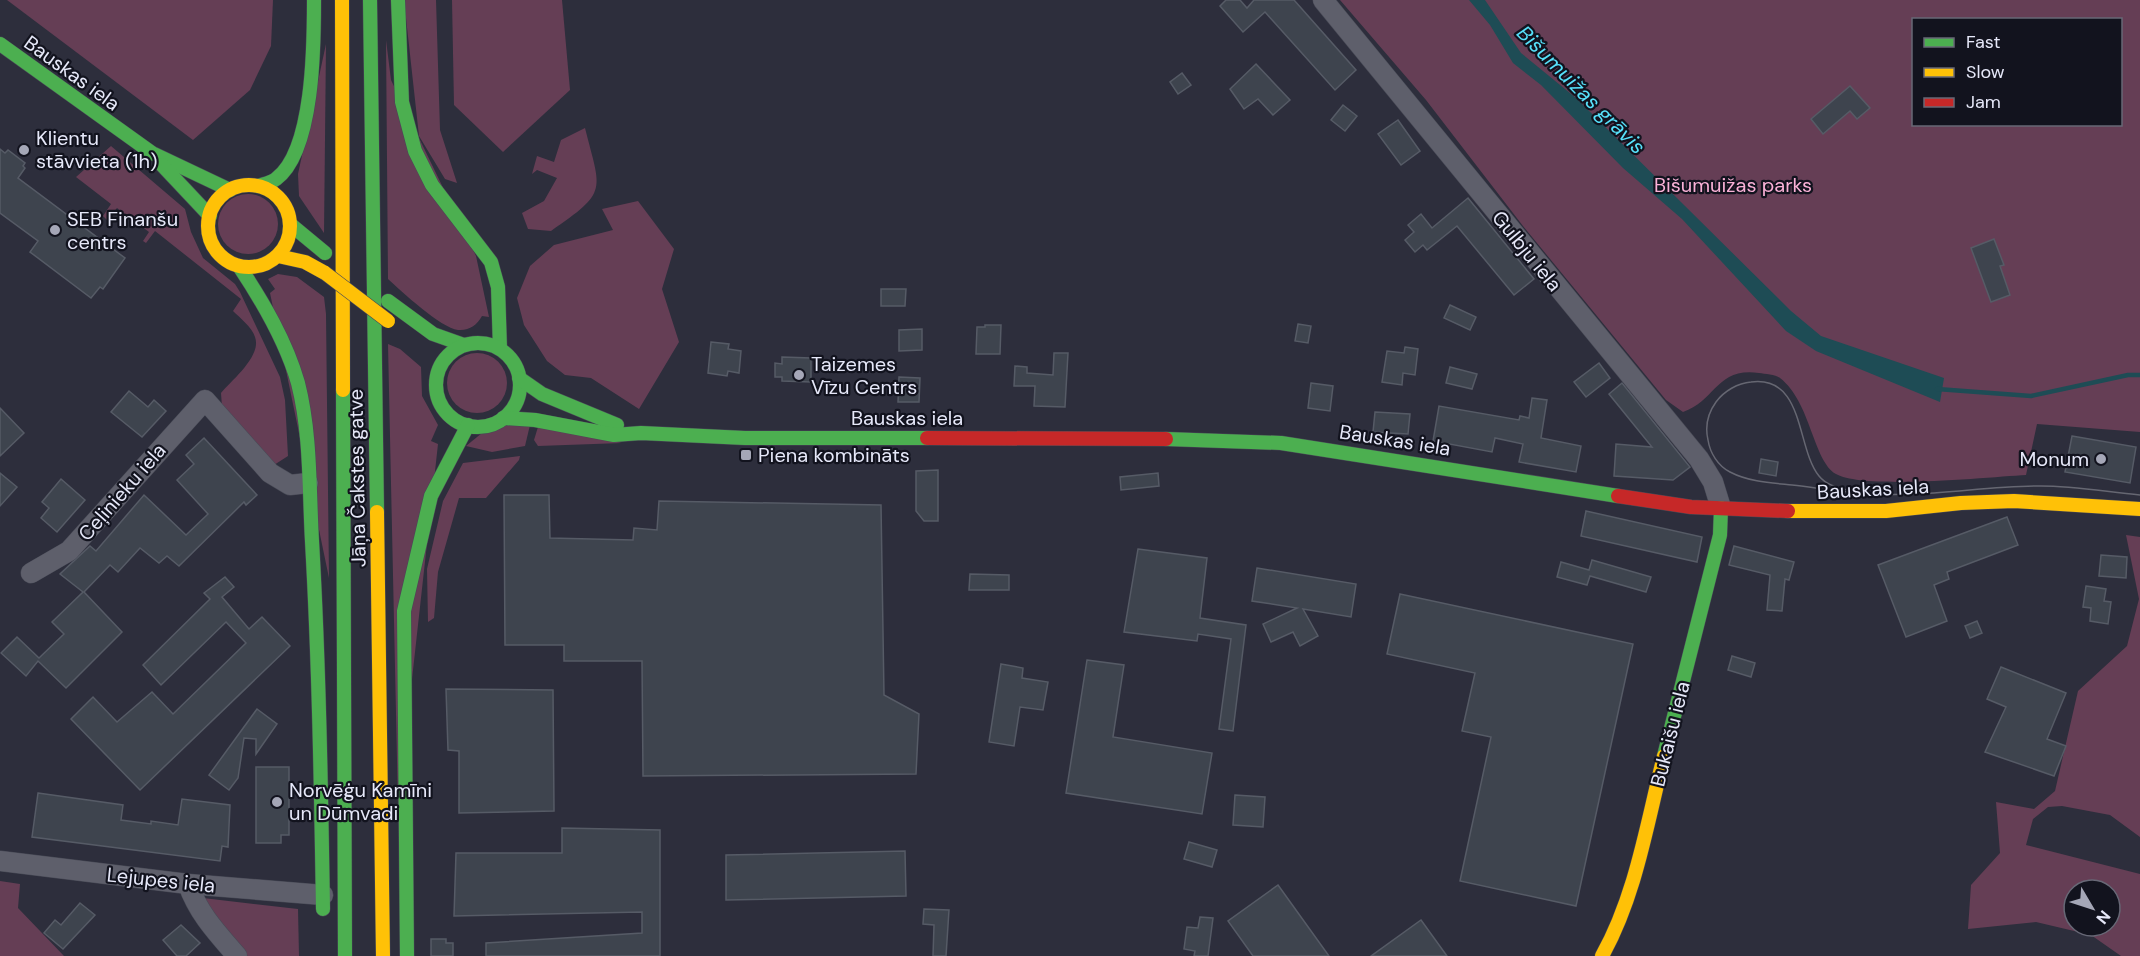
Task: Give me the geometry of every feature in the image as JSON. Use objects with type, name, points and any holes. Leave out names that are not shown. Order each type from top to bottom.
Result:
[{"type":"main road","points":[[314,0],[311,91],[304,124],[288,166],[276,180],[258,186],[239,186],[221,197],[210,216],[209,234],[217,251],[239,266],[257,292],[292,366],[302,403],[308,445],[314,576],[323,926]]},
{"type":"main road","name":"Jāņa Čakstes gatve","points":[[342,0],[345,956]]},
{"type":"main road","name":"Jāņa Čakstes gatve","points":[[370,0],[383,956]]},
{"type":"main road","points":[[398,0],[402,102],[415,151],[432,185],[491,262],[498,287],[500,349]]},
{"type":"main road","name":"Bauskas iela","points":[[0,44],[152,153],[230,190]]},
{"type":"main road","name":"Bauskas iela","points":[[152,153],[210,216]]},
{"type":"main road","points":[[239,266],[253,267],[266,264],[278,256],[285,247],[290,224],[284,204],[268,190],[258,186]]},
{"type":"main road","points":[[290,224],[434,335],[446,342],[464,345],[489,344],[500,349],[516,367],[519,378],[517,400],[503,418]]},
{"type":"main road","points":[[278,256],[305,262],[325,273],[392,324]]},
{"type":"main road","points":[[464,345],[436,366],[436,391],[444,409],[459,422],[468,425],[487,425],[503,418],[535,420],[614,435],[641,433]]},
{"type":"main road","points":[[519,378],[551,398],[641,433]]},
{"type":"main road","points":[[407,956],[404,612],[430,496],[439,475],[468,425]]},
{"type":"main road","name":"Bauskas iela","points":[[641,433],[745,438],[1212,439],[1281,443],[1691,507],[1748,511],[1887,511],[1970,502],[2035,500],[2074,501],[2140,509]]},
{"type":"main road","name":"Bukaišu iela","points":[[1602,956],[1619,926],[1629,896],[1720,535],[1721,508]]},
{"type":"street","name":"Gulbju iela","points":[[1323,0],[1699,459],[1713,482],[1721,508]]},
{"type":"street","name":"Ceļinieku iela","points":[[30,573],[69,551],[205,400],[270,473],[290,485],[308,483]]},
{"type":"street","name":"Lejupes iela","points":[[0,861],[188,884],[322,895]]},
{"type":"street","points":[[188,884],[194,901],[206,920],[237,956]]},
{"type":"green space","points":[[7,0],[273,0],[271,46],[250,90],[193,140]]},
{"type":"green space","points":[[404,0],[436,0],[440,130],[457,183],[445,179],[419,136]]},
{"type":"green space","points":[[452,0],[562,0],[570,90],[503,152],[454,105]]},
{"type":"green space","name":"Bišumuižas parks","points":[[1340,0],[2140,0],[2140,432],[2037,424],[2026,475],[1899,482],[1851,479],[1836,474],[1822,457],[1799,401],[1790,388],[1780,378],[1759,373],[1734,375],[1717,386],[1694,407],[1683,412],[1666,400],[1523,226],[1426,100]]},
{"type":"green space","points":[[386,40],[391,80],[476,256],[489,317],[482,316],[475,325],[466,330],[451,328],[442,323],[388,279]]},
{"type":"green space","points":[[326,44],[324,233],[299,196],[298,174]]},
{"type":"green space","points":[[585,128],[597,178],[596,188],[591,198],[570,218],[551,231],[528,229],[522,213],[544,201],[557,178],[537,170],[532,174],[537,156],[554,162],[561,140]]},
{"type":"green space","points":[[111,146],[185,209],[191,232],[203,258],[235,284],[240,292],[280,377],[285,400],[288,456],[274,465],[222,407],[221,393],[250,360],[256,344],[251,330],[233,311],[241,299],[155,231],[146,243],[143,241],[149,232],[117,208],[107,220],[103,216],[111,204],[76,177]]},
{"type":"green space","points":[[242,194],[254,194],[265,199],[273,207],[278,224],[276,236],[265,249],[254,254],[242,254],[231,249],[223,241],[218,230],[218,218],[223,207],[231,199]]},
{"type":"green space","points":[[638,201],[674,249],[662,289],[679,342],[639,409],[591,378],[565,375],[547,361],[524,325],[517,298],[530,266],[554,245],[613,230],[602,209]]},
{"type":"green space","points":[[278,274],[297,277],[324,297],[329,578],[270,293],[275,289],[268,279]]},
{"type":"green space","points":[[388,344],[400,349],[421,367],[422,396],[438,425],[431,441],[438,444],[398,806]]},
{"type":"green space","points":[[477,353],[494,358],[502,366],[507,383],[502,400],[494,408],[477,413],[460,408],[452,400],[447,383],[452,366],[460,358]]},
{"type":"green space","points":[[508,425],[530,425],[525,446],[492,452],[466,446],[482,433]]},
{"type":"green space","points":[[538,427],[622,443],[538,446],[534,440]]},
{"type":"green space","points":[[520,456],[486,498],[459,498],[438,572],[434,618],[428,622],[427,569],[443,501],[463,463]]},
{"type":"green space","points":[[2126,535],[2140,537],[2140,837],[2110,815],[2062,806],[2048,807],[2033,819],[2026,845],[2140,874],[2140,956],[2121,956],[2095,938],[2122,938],[2122,878],[2062,878],[2062,928],[2036,922],[1968,929],[1971,885],[2000,853],[1996,802],[2034,809],[2055,791],[2078,691],[2127,646],[2139,599]]},
{"type":"green space","points":[[0,881],[20,884],[18,908],[64,956],[0,956]]},
{"type":"green space","points":[[203,898],[298,909],[299,956],[244,956]]},
{"type":"shaded area","points":[[1469,0],[1485,0],[1521,53],[1576,98],[1791,311],[1821,336],[1944,378],[1940,402],[1816,351],[1786,331],[1682,219],[1623,168],[1541,85],[1513,63],[1490,25]]},
{"type":"building","points":[[1226,0],[1240,0],[1247,8],[1254,0],[1294,0],[1356,70],[1335,90],[1265,12],[1243,32],[1220,6]]},
{"type":"building","points":[[1256,64],[1290,100],[1273,115],[1258,99],[1244,109],[1230,89]]},
{"type":"building","points":[[1182,73],[1191,85],[1178,94],[1170,82]]},
{"type":"building","points":[[1850,86],[1870,108],[1857,119],[1850,111],[1823,134],[1811,119]]},
{"type":"building","points":[[1343,105],[1357,116],[1345,131],[1331,120]]},
{"type":"building","points":[[1398,120],[1420,151],[1401,165],[1378,134]]},
{"type":"building","name":"SEB Finanšu centrs","points":[[0,149],[5,153],[8,150],[25,163],[23,166],[25,168],[18,178],[125,258],[103,289],[100,287],[91,298],[30,252],[38,241],[0,213]]},
{"type":"building","points":[[1468,198],[1534,279],[1514,295],[1457,226],[1427,250],[1423,245],[1415,252],[1405,240],[1414,232],[1408,225],[1421,214],[1432,228]]},
{"type":"building","points":[[1994,239],[2004,265],[2000,266],[2010,295],[1991,302],[1971,248]]},
{"type":"building","points":[[881,289],[906,289],[905,306],[881,306]]},
{"type":"building","points":[[1450,305],[1476,317],[1470,330],[1444,318]]},
{"type":"building","points":[[1298,324],[1311,326],[1308,343],[1295,341]]},
{"type":"building","points":[[985,325],[1001,325],[1000,354],[976,354],[977,327],[985,327]]},
{"type":"building","points":[[922,329],[922,350],[899,351],[899,330]]},
{"type":"building","points":[[711,342],[729,344],[728,349],[741,351],[739,373],[728,371],[727,376],[708,373]]},
{"type":"building","points":[[1405,347],[1418,349],[1415,375],[1403,373],[1402,385],[1382,382],[1387,351],[1404,353]]},
{"type":"building","points":[[1054,353],[1068,353],[1065,407],[1034,406],[1035,386],[1014,386],[1015,366],[1027,367],[1027,373],[1053,375]]},
{"type":"building","points":[[782,357],[811,358],[811,382],[782,381],[782,377],[775,377],[775,363],[782,364]]},
{"type":"building","points":[[1599,363],[1610,378],[1586,397],[1574,382]]},
{"type":"building","points":[[1450,367],[1477,374],[1472,389],[1446,383]]},
{"type":"building","points":[[899,377],[920,378],[919,402],[898,402]]},
{"type":"building","points":[[1311,383],[1333,386],[1330,411],[1308,408]]},
{"type":"building","points":[[1622,383],[1690,467],[1673,480],[1614,476],[1616,444],[1652,447],[1609,394]]},
{"type":"building","points":[[129,391],[148,407],[154,400],[166,411],[142,437],[111,412]]},
{"type":"building","points":[[1532,398],[1547,400],[1541,438],[1581,446],[1576,472],[1519,462],[1523,444],[1495,438],[1492,452],[1433,441],[1439,406],[1519,420],[1520,416],[1529,418]]},
{"type":"building","points":[[0,408],[24,433],[0,456]]},
{"type":"building","points":[[1375,412],[1410,414],[1408,434],[1373,432]]},
{"type":"building","name":"Monum","points":[[2072,436],[2136,447],[2130,483],[2065,472]]},
{"type":"building","points":[[204,438],[257,495],[246,505],[244,502],[179,566],[167,556],[159,563],[140,548],[118,572],[110,565],[84,592],[122,632],[66,688],[38,661],[26,676],[1,653],[17,637],[39,658],[64,634],[52,622],[83,592],[60,574],[90,546],[96,551],[144,495],[186,535],[208,514],[177,480],[194,464],[186,455]]},
{"type":"building","points":[[1761,459],[1778,462],[1776,476],[1759,473]]},
{"type":"building","points":[[938,470],[938,521],[924,521],[916,511],[916,471]]},
{"type":"building","points":[[0,473],[17,487],[0,506]]},
{"type":"building","points":[[1158,473],[1159,486],[1121,490],[1120,477]]},
{"type":"building","points":[[61,479],[85,500],[57,532],[41,518],[49,508],[42,502]]},
{"type":"building","points":[[504,495],[549,495],[550,538],[633,540],[634,528],[657,530],[659,501],[881,505],[884,695],[919,714],[916,774],[643,776],[642,661],[564,661],[564,645],[505,645]]},
{"type":"building","points":[[1586,511],[1702,537],[1697,562],[1581,536]]},
{"type":"building","points":[[2007,517],[2018,545],[1947,572],[1949,579],[1934,585],[1947,621],[1906,637],[1878,565]]},
{"type":"building","points":[[1734,546],[1794,562],[1789,580],[1785,579],[1782,611],[1767,610],[1770,575],[1729,565]]},
{"type":"building","points":[[1138,549],[1207,558],[1200,618],[1246,625],[1233,731],[1219,729],[1231,639],[1198,634],[1197,641],[1124,632]]},
{"type":"building","points":[[2101,555],[2127,557],[2126,578],[2099,576]]},
{"type":"building","points":[[1592,560],[1651,577],[1646,592],[1590,576],[1587,585],[1557,577],[1561,562],[1589,570]]},
{"type":"building","points":[[1257,568],[1356,584],[1351,617],[1303,609],[1318,636],[1300,646],[1293,632],[1271,642],[1263,624],[1297,608],[1252,601]]},
{"type":"building","points":[[970,574],[1009,575],[1009,590],[969,590]]},
{"type":"building","points":[[225,577],[234,587],[222,597],[249,629],[262,617],[290,646],[140,790],[71,719],[93,697],[117,722],[152,692],[173,714],[246,643],[226,622],[161,685],[143,665],[210,599],[204,593]]},
{"type":"building","points":[[2086,586],[2106,589],[2104,601],[2111,602],[2108,624],[2090,621],[2091,608],[2083,607]]},
{"type":"building","points":[[1400,594],[1633,644],[1576,906],[1460,881],[1491,737],[1462,731],[1475,673],[1387,654]]},
{"type":"building","points":[[1977,621],[1982,633],[1970,638],[1965,626]]},
{"type":"building","points":[[1732,656],[1755,663],[1751,677],[1728,670]]},
{"type":"building","points":[[1087,660],[1124,665],[1113,737],[1212,753],[1202,814],[1066,793]]},
{"type":"building","points":[[1001,664],[1023,668],[1022,678],[1048,682],[1043,710],[1020,707],[1014,746],[989,742]]},
{"type":"building","points":[[2001,667],[2066,693],[2047,739],[2066,746],[2054,776],[1985,752],[2006,707],[1987,699]]},
{"type":"building","points":[[446,689],[553,690],[554,811],[459,813],[459,751],[448,750]]},
{"type":"building","points":[[257,709],[277,724],[256,754],[256,739],[244,738],[238,778],[229,790],[209,775]]},
{"type":"building","points":[[256,767],[289,767],[289,835],[281,835],[281,843],[256,843]]},
{"type":"building","points":[[38,793],[123,805],[121,820],[151,824],[151,821],[178,825],[182,799],[230,805],[228,847],[222,846],[220,861],[32,837]]},
{"type":"building","points":[[1235,795],[1265,797],[1263,827],[1233,825]]},
{"type":"building","points":[[562,828],[660,830],[660,956],[486,956],[486,943],[642,933],[642,912],[454,916],[456,853],[562,853]]},
{"type":"building","points":[[1189,842],[1217,850],[1212,867],[1184,859]]},
{"type":"building","points":[[905,851],[906,896],[726,900],[726,855]]},
{"type":"building","points":[[1278,885],[1329,956],[1253,956],[1228,921]]},
{"type":"building","points":[[80,903],[95,915],[63,949],[44,933],[55,920],[61,925]]},
{"type":"building","points":[[924,909],[949,910],[946,956],[933,956],[934,925],[923,924]]},
{"type":"building","points":[[1200,917],[1213,918],[1208,956],[1194,956],[1195,951],[1184,949],[1187,927],[1198,928]]},
{"type":"building","points":[[1421,920],[1447,956],[1371,956]]},
{"type":"building","points":[[181,925],[200,943],[186,956],[177,956],[163,940]]},
{"type":"building","points":[[431,939],[446,939],[446,943],[453,943],[453,956],[431,956]]},
{"type":"waterway","name":"Bišumuižas grāvis","points":[[1937,389],[2031,396],[2128,375],[2140,375]]},
{"type":"tram line","points":[[1851,491],[1838,488],[1819,476],[1806,449],[1797,416],[1790,401],[1781,390],[1768,383],[1746,383],[1727,391],[1713,406],[1707,425],[1709,445],[1713,454],[1718,463],[1726,469],[1753,480],[1843,492],[1894,495],[2041,486],[2140,495]]},
{"type":"traffic: fast","points":[[258,186],[276,179],[289,165],[305,122],[312,69],[314,0]]},
{"type":"traffic: fast","points":[[370,0],[377,512]]},
{"type":"traffic: fast","points":[[398,0],[402,102],[415,151],[432,185],[491,262],[498,287],[500,349]]},
{"type":"traffic: fast","points":[[0,44],[152,153],[230,190]]},
{"type":"traffic: fast","points":[[162,165],[210,216]]},
{"type":"traffic: fast","points":[[290,224],[325,253]]},
{"type":"traffic: fast","points":[[239,266],[265,308],[287,352],[298,383],[305,422],[309,462],[316,633],[323,909]]},
{"type":"traffic: fast","points":[[388,301],[433,334],[464,345]]},
{"type":"traffic: fast","points":[[478,343],[501,350],[513,362],[520,385],[513,408],[501,420],[478,427],[455,420],[443,408],[436,385],[443,362],[455,350],[478,343]]},
{"type":"traffic: fast","points":[[519,378],[542,394],[617,425]]},
{"type":"traffic: fast","points":[[343,390],[345,956]]},
{"type":"traffic: fast","points":[[503,418],[535,420],[614,435],[641,433],[745,438],[927,438]]},
{"type":"traffic: fast","points":[[407,956],[404,611],[431,496],[468,425]]},
{"type":"traffic: fast","points":[[1166,439],[1281,443],[1618,496]]},
{"type":"traffic: fast","points":[[1664,756],[1720,535],[1721,508]]},
{"type":"traffic: slow","points":[[342,0],[343,390]]},
{"type":"traffic: slow","points":[[249,185],[265,188],[278,197],[287,210],[290,226],[287,242],[278,255],[265,264],[249,267],[233,264],[220,255],[211,242],[208,226],[211,210],[220,197],[233,188],[249,185]]},
{"type":"traffic: slow","points":[[278,256],[305,262],[325,273]]},
{"type":"traffic: slow","points":[[325,273],[388,321]]},
{"type":"traffic: slow","points":[[1788,511],[1886,511],[1961,503],[2014,501],[2140,509]]},
{"type":"traffic: slow","points":[[377,512],[383,956]]},
{"type":"traffic: slow","points":[[1602,956],[1614,933],[1632,884],[1664,756]]},
{"type":"traffic: jam","points":[[927,438],[1166,439]]},
{"type":"traffic: jam","points":[[1618,496],[1691,507],[1788,511]]},
{"type":"place","name":"Klientu stāvvieta (1h)","points":[[24,150]]},
{"type":"place","name":"SEB Finanšu centrs","points":[[55,230]]},
{"type":"place","name":"Taizemes Vīzu Centrs","points":[[799,375]]},
{"type":"place","name":"Piena kombināts","points":[[746,455]]},
{"type":"place","name":"Monum","points":[[2101,459]]},
{"type":"place","name":"Norvēģu Kamīni un Dūmvadi","points":[[277,802]]}]
